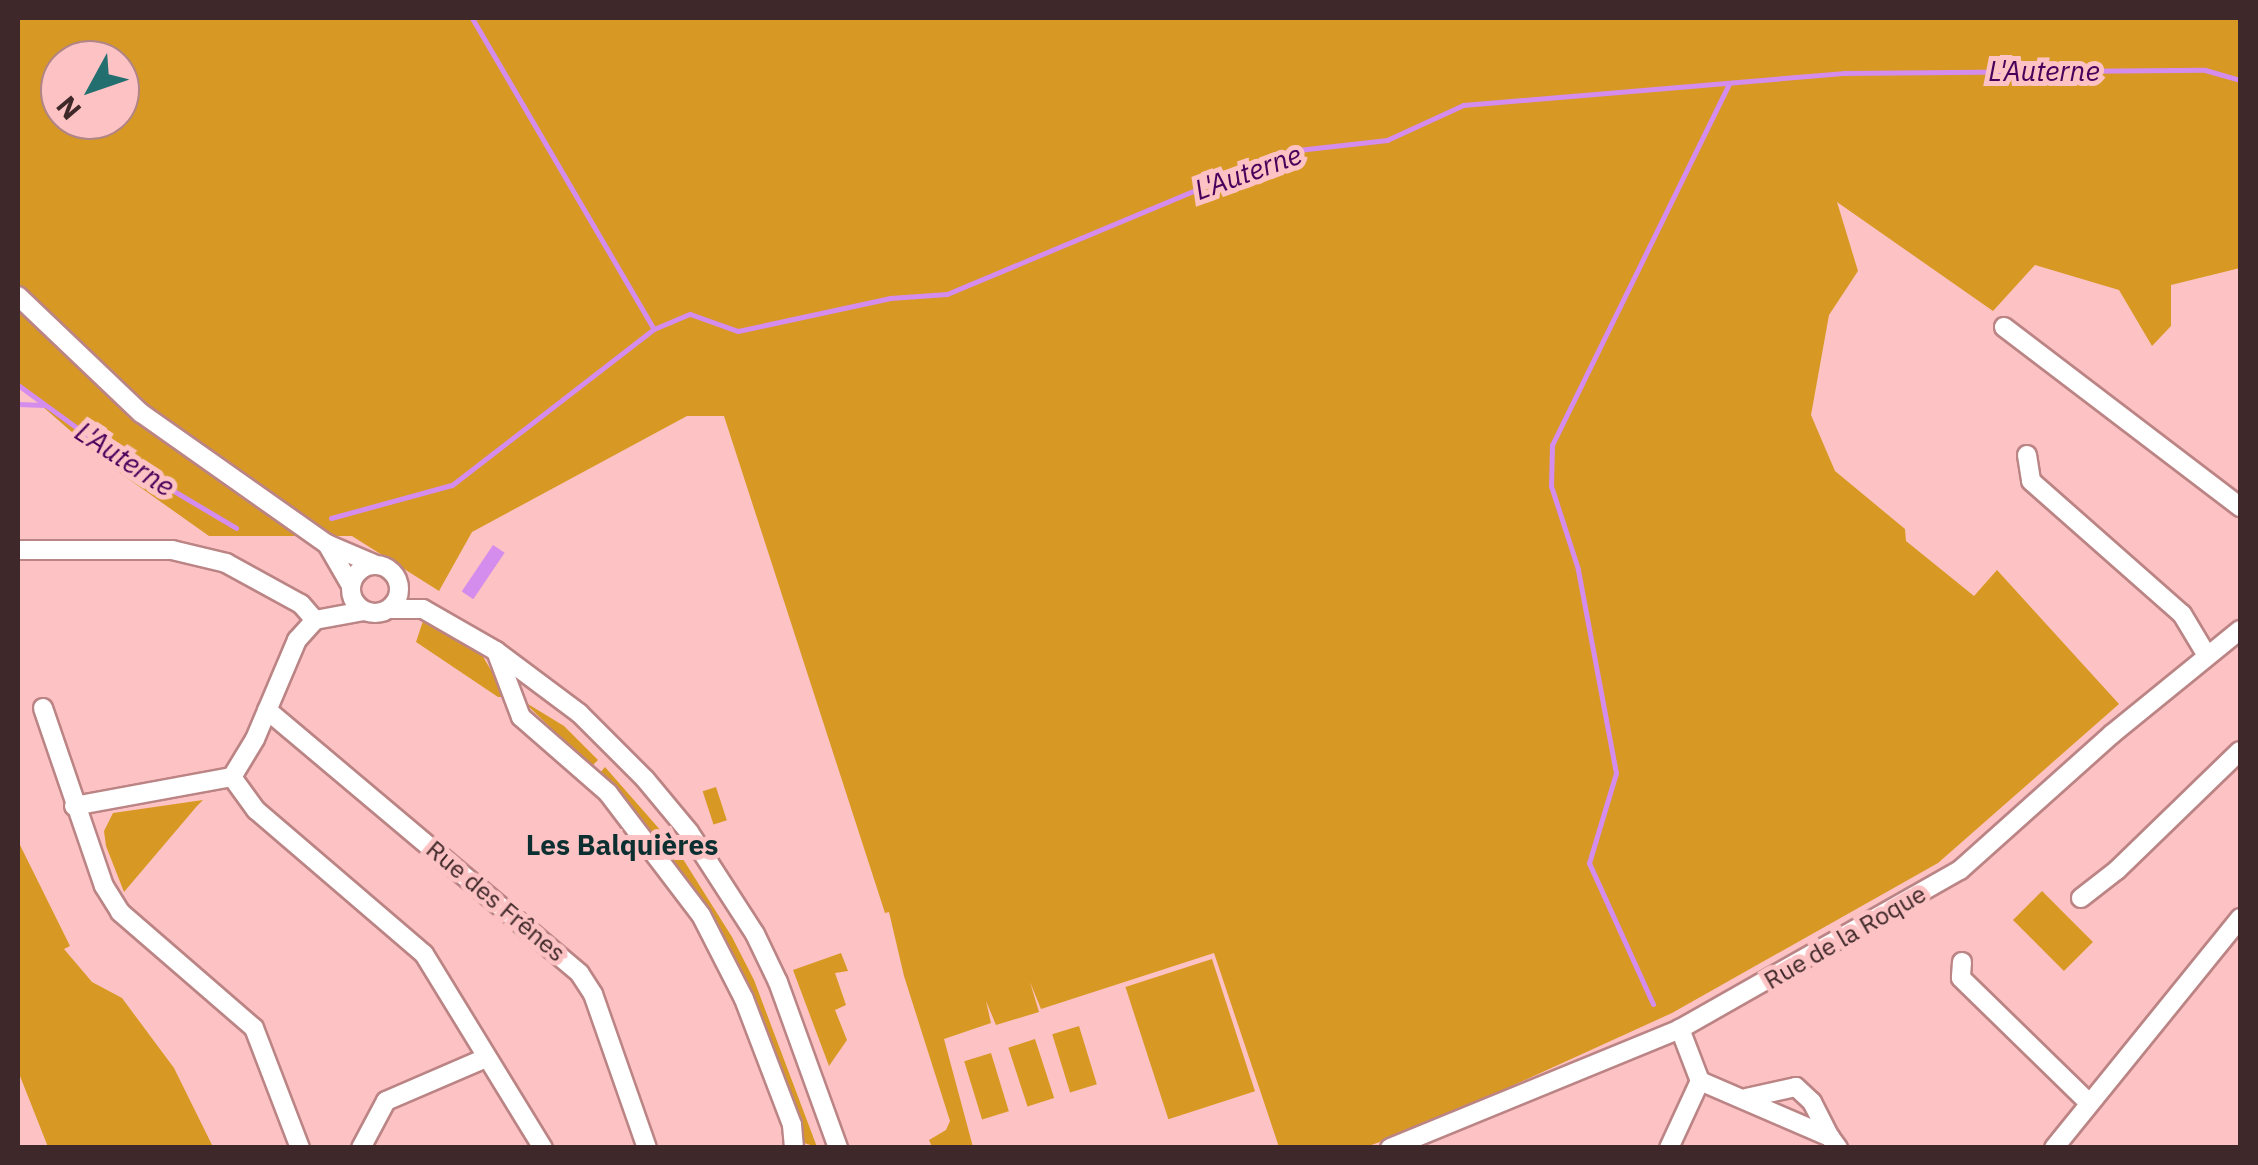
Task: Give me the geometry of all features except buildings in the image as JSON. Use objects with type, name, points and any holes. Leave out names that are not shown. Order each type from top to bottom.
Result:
[{"type":"street","points":[[18,296],[141,414],[327,544],[387,568],[423,609],[496,651],[579,713],[645,779],[689,832],[755,934],[778,982],[838,1148]]},
{"type":"street","points":[[2004,326],[2240,507]]},
{"type":"street","points":[[2028,454],[2031,480],[2182,614],[2206,654]]},
{"type":"street","points":[[327,544],[364,611]]},
{"type":"street","points":[[18,550],[172,550],[226,563],[301,604],[315,620]]},
{"type":"street","points":[[18,565],[41,550]]},
{"type":"street","points":[[338,613],[359,570],[374,564]]},
{"type":"street","points":[[389,609],[398,598],[396,578]]},
{"type":"street","points":[[232,777],[297,640],[315,620],[338,613],[423,609]]},
{"type":"street","name":"Rue de la Roque","points":[[1401,1146],[1680,1029],[1960,870],[2206,654],[2240,630]]},
{"type":"street","points":[[496,651],[521,717],[608,793],[701,915],[744,999],[792,1125],[794,1148]]},
{"type":"street","points":[[43,708],[104,886],[120,912],[254,1028],[300,1148]]},
{"type":"street","name":"Rue des Frênes","points":[[266,710],[580,974],[593,994],[647,1148]]},
{"type":"street","points":[[2081,898],[2117,870],[2240,751]]},
{"type":"street","points":[[74,806],[232,777]]},
{"type":"street","points":[[232,777],[256,810],[424,954],[542,1148]]},
{"type":"street","points":[[2054,1148],[2240,918]]},
{"type":"street","points":[[1962,962],[1961,978],[2089,1103]]},
{"type":"street","points":[[1668,1148],[1700,1081],[1680,1029]]},
{"type":"street","points":[[360,1148],[386,1100],[486,1058]]},
{"type":"street","points":[[1700,1081],[1746,1098],[1834,1142]]},
{"type":"street","points":[[1746,1098],[1796,1087],[1812,1102],[1834,1142]]},
{"type":"shaded area","points":[[18,18],[2240,18],[2240,268],[2171,285],[2171,326],[2152,346],[2119,290],[2035,265],[1993,311],[1837,202],[1858,271],[1829,315],[1811,415],[1835,471],[1905,529],[1906,541],[1974,596],[1997,570],[2119,704],[1938,863],[1672,1013],[1426,1125],[1366,1147],[1279,1147],[1214,953],[1041,1009],[1030,982],[1039,1012],[996,1025],[986,1001],[991,1023],[944,1039],[973,1147],[932,1147],[929,1140],[946,1130],[950,1121],[904,976],[889,912],[885,913],[724,416],[687,416],[472,532],[439,591],[352,536],[209,536],[113,468],[18,385]]},
{"type":"shaded area","points":[[493,545],[505,553],[473,599],[462,591]]},
{"type":"shaded area","points":[[423,621],[448,630],[482,655],[507,697],[498,697],[416,642]]},
{"type":"shaded area","points":[[523,701],[564,726],[598,760],[591,767]]},
{"type":"shaded area","points":[[605,767],[676,848],[732,937],[754,980],[817,1147],[804,1143],[773,1051],[724,941],[658,840],[598,775]]},
{"type":"shaded area","points":[[716,787],[727,820],[714,825],[703,791]]},
{"type":"shaded area","points":[[203,800],[124,892],[106,846],[104,831],[113,813]]},
{"type":"shaded area","points":[[18,841],[70,946],[64,949],[92,982],[122,998],[174,1068],[213,1147],[48,1147],[18,1071]]},
{"type":"shaded area","points":[[2042,891],[2093,942],[2064,971],[2013,920]]},
{"type":"shaded area","points":[[841,953],[848,971],[835,973],[846,1005],[835,1010],[847,1040],[829,1066],[793,970]]},
{"type":"shaded area","points":[[1212,959],[1255,1091],[1168,1119],[1125,987]]},
{"type":"shaded area","points":[[1079,1026],[1097,1084],[1070,1093],[1052,1034]]},
{"type":"shaded area","points":[[1035,1039],[1054,1098],[1028,1107],[1008,1048]]},
{"type":"shaded area","points":[[991,1053],[1009,1111],[982,1120],[964,1061]]},
{"type":"waterway","points":[[472,18],[654,329]]},
{"type":"waterway","name":"L'Auterne","points":[[331,518],[452,485],[654,329],[690,314],[738,331],[890,298],[947,294],[1289,151],[1387,140],[1463,105],[1843,73],[2205,70],[2240,80]]},
{"type":"waterway","points":[[1653,1004],[1589,863],[1616,773],[1578,569],[1551,486],[1552,445],[1729,83]]},
{"type":"waterway","name":"L'Auterne","points":[[18,385],[120,459],[236,528]]},
{"type":"waterway","points":[[18,404],[44,405]]},
{"type":"district","name":"Les Balquières","points":[[622,845]]}]
